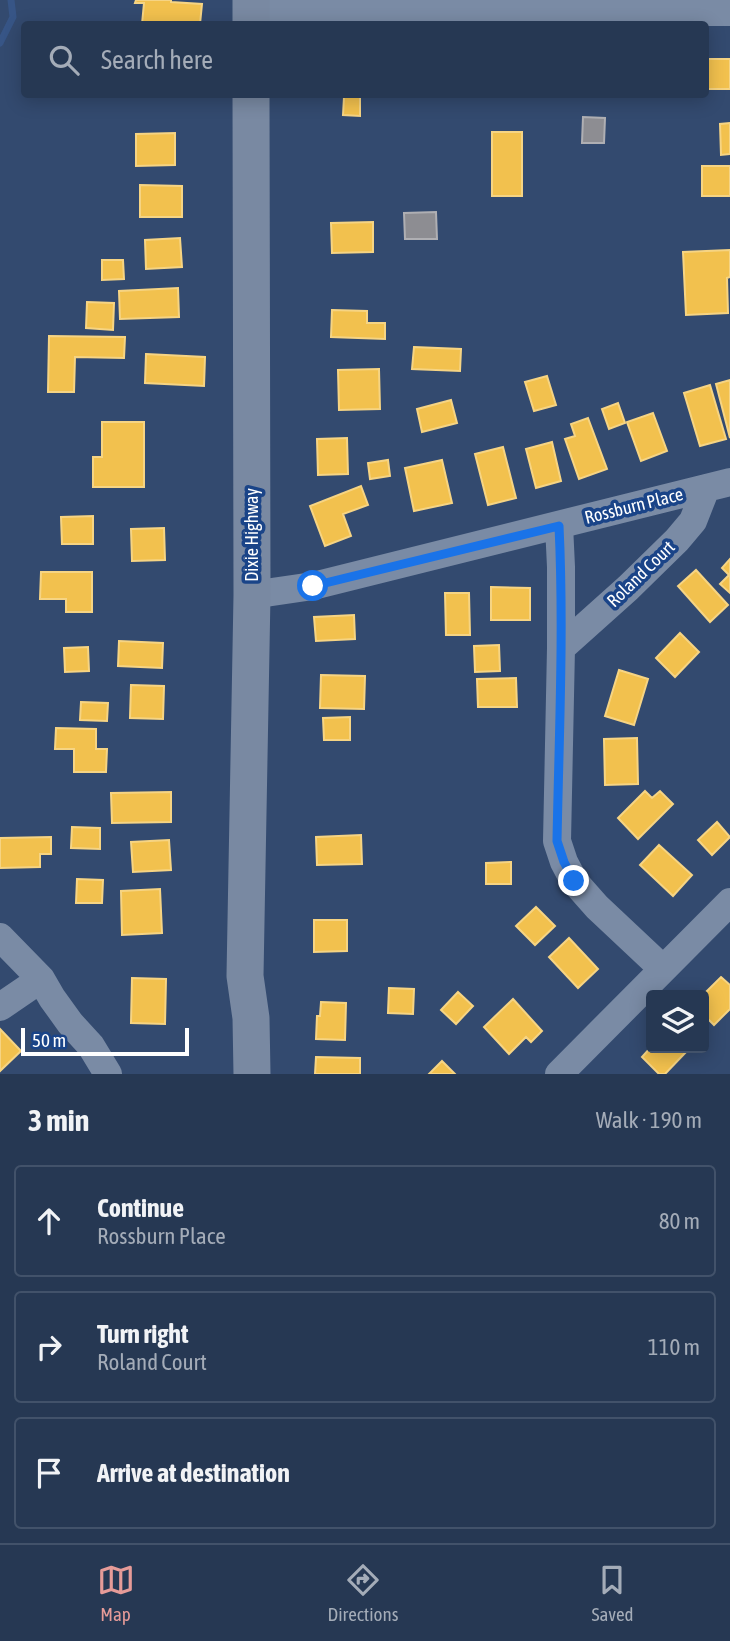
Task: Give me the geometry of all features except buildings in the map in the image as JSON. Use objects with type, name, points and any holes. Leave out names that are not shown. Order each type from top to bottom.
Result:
[{"type":"main road","name":"Dixie Highway","points":[[251,98],[252,595],[246,976],[251,1018],[252,1074]]},
{"type":"main road","name":"Dixie Highway","points":[[232,1074],[246,976]]},
{"type":"street","points":[[251,12],[730,12]]},
{"type":"street","name":"Rossburn Place","points":[[252,595],[313,586],[718,485]]},
{"type":"street","name":"Roland Court","points":[[561,648],[677,540],[718,485]]},
{"type":"street","points":[[559,526],[561,648],[557,841],[574,881],[597,907],[663,969]]},
{"type":"street","points":[[559,1074],[730,902]]},
{"type":"street","points":[[0,937],[47,988],[104,1043],[123,1074]]},
{"type":"street","points":[[0,1007],[47,988]]},
{"type":"street","points":[[47,988],[70,1023],[91,1046],[108,1074]]},
{"type":"waterway","points":[[0,43],[13,17],[11,0]]},
{"type":"route","points":[[313,586],[559,526],[561,648],[557,841],[574,881]]}]
